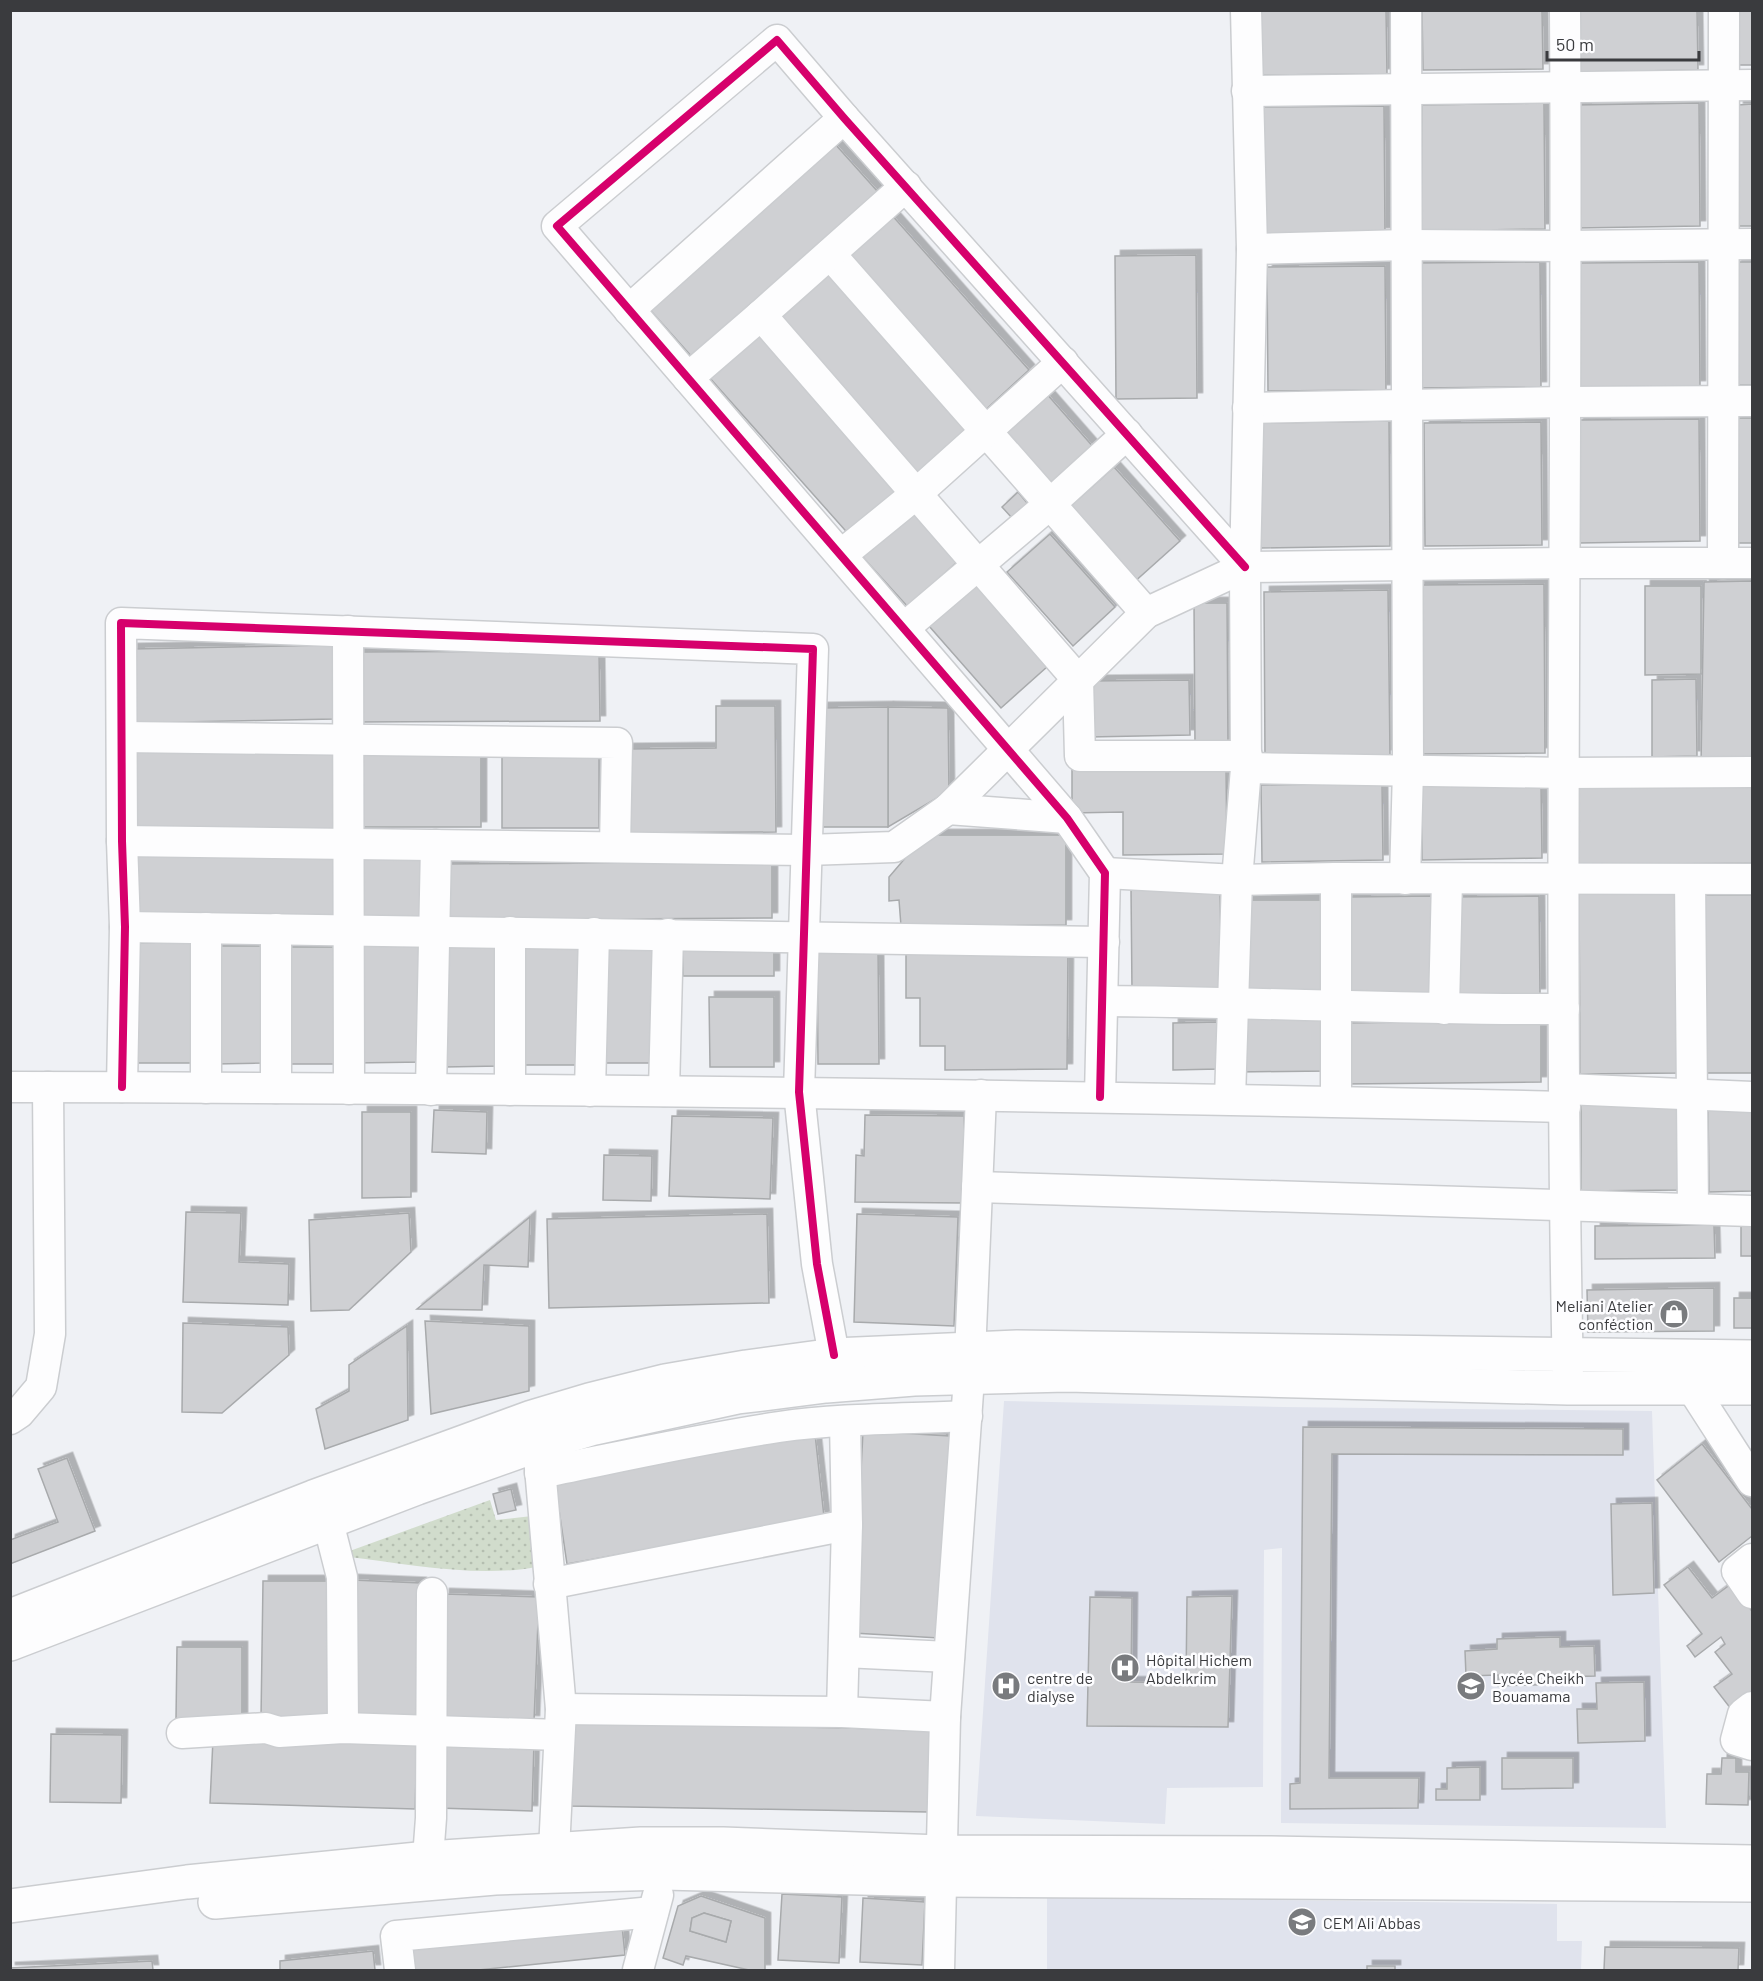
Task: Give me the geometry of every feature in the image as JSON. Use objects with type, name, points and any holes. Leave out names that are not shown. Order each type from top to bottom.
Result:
[{"type":"main road","points":[[10,1616],[313,1497],[536,1445],[591,1429],[738,1396],[914,1379],[1017,1347],[1752,1358]]},
{"type":"main road","points":[[10,1644],[536,1445],[589,1400],[665,1381],[746,1367],[834,1355],[970,1363],[1079,1376],[1568,1388],[1752,1388]]},
{"type":"main road","points":[[10,1906],[187,1882],[428,1858],[641,1844],[723,1844],[941,1866],[1752,1885]]},
{"type":"main road","points":[[10,1926],[178,1905],[495,1878],[941,1866],[1271,1853],[1752,1862]]},
{"type":"street","points":[[1230,1099],[1237,880],[1247,762],[1245,567],[1252,249],[1246,10]]},
{"type":"street","points":[[1405,879],[1408,770],[1406,10]]},
{"type":"street","points":[[1565,10],[1563,879],[1568,1388]]},
{"type":"street","points":[[1723,562],[1723,245],[1738,85],[1724,10]]},
{"type":"street","points":[[1100,1097],[1105,873],[1067,818],[557,226],[777,40],[1245,567]]},
{"type":"street","points":[[1247,91],[1738,85]]},
{"type":"street","points":[[629,310],[844,118]]},
{"type":"street","points":[[688,378],[906,186]]},
{"type":"street","points":[[1252,249],[1407,245],[1752,244]]},
{"type":"street","points":[[830,254],[1146,612]]},
{"type":"street","points":[[761,315],[1077,680],[1080,756],[1408,770],[1564,773],[1752,772]]},
{"type":"street","points":[[841,555],[916,494],[1063,362]]},
{"type":"street","points":[[1248,408],[1752,401]]},
{"type":"street","points":[[904,628],[1050,504],[1127,434]]},
{"type":"street","points":[[122,841],[807,850],[894,847],[948,809],[1146,612],[1245,567],[1565,562],[1752,563]]},
{"type":"street","points":[[122,1087],[125,927],[122,841],[121,623],[813,649],[799,1092],[817,1264],[834,1355]]},
{"type":"street","points":[[348,632],[349,1089]]},
{"type":"street","points":[[122,737],[617,743],[615,847]]},
{"type":"street","points":[[948,809],[1067,818]]},
{"type":"street","points":[[431,1090],[436,845]]},
{"type":"street","points":[[1105,873],[1237,880],[1336,878],[1752,879]]},
{"type":"street","points":[[1336,878],[1336,1101]]},
{"type":"street","points":[[1444,1010],[1447,879]]},
{"type":"street","points":[[1690,879],[1693,1208]]},
{"type":"street","points":[[125,927],[1104,942]]},
{"type":"street","points":[[206,928],[206,1088]]},
{"type":"street","points":[[276,929],[276,1088]]},
{"type":"street","points":[[510,932],[510,1090]]},
{"type":"street","points":[[590,1091],[594,933]]},
{"type":"street","points":[[664,1091],[668,934]]},
{"type":"street","points":[[1103,1001],[1232,1002],[1444,1010],[1564,1009]]},
{"type":"street","points":[[10,1087],[799,1092],[1336,1101],[1691,1094],[1752,1097]]},
{"type":"street","points":[[10,1419],[41,1387],[50,1334],[48,1087]]},
{"type":"street","points":[[939,1971],[945,1717],[967,1416],[981,1095]]},
{"type":"street","points":[[977,1187],[1752,1211]]},
{"type":"street","points":[[1692,1388],[1752,1481]]},
{"type":"street","points":[[554,1850],[560,1722],[536,1445],[723,1437],[780,1427],[844,1421],[967,1416]]},
{"type":"street","points":[[842,1712],[847,1526],[844,1421]]},
{"type":"street","points":[[328,1522],[342,1577],[343,1728]]},
{"type":"street","points":[[549,1584],[847,1526]]},
{"type":"street","points":[[1752,1559],[1737,1571],[1752,1593]]},
{"type":"street","points":[[428,1858],[431,1818],[432,1593]]},
{"type":"street","points":[[844,1652],[949,1657]]},
{"type":"street","points":[[1752,1707],[1743,1714],[1736,1740],[1752,1745]]},
{"type":"street","points":[[182,1733],[266,1728],[279,1732],[343,1728],[432,1732],[560,1722],[842,1712],[945,1717]]},
{"type":"street","points":[[638,1971],[664,1873]]},
{"type":"street","points":[[400,1971],[396,1936],[653,1912]]},
{"type":"shaded area","points":[[1004,1401],[1652,1411],[1666,1828],[1281,1823],[1282,1548],[1264,1550],[1263,1787],[1167,1788],[1165,1824],[976,1816]]},
{"type":"shaded area","name":"CEM Ali Abbas","points":[[1047,1897],[1557,1904],[1557,1941],[1582,1941],[1581,1970],[1047,1970]]},
{"type":"green space","points":[[490,1500],[496,1520],[532,1516],[536,1567],[467,1571],[349,1557],[347,1552]]},
{"type":"building","points":[[1258,10],[1386,10],[1387,74],[1258,75]]},
{"type":"building","points":[[1422,10],[1542,10],[1543,69],[1423,70]]},
{"type":"building","points":[[1577,10],[1697,10],[1698,70],[1578,72]]},
{"type":"building","points":[[1737,10],[1752,10],[1752,65],[1737,65]]},
{"type":"building","points":[[1544,103],[1545,229],[1422,231],[1422,105]]},
{"type":"building","points":[[1699,103],[1700,226],[1576,228],[1575,105]]},
{"type":"building","points":[[1752,104],[1752,226],[1739,226],[1738,105]]},
{"type":"building","points":[[1384,106],[1385,233],[1264,234],[1263,107]]},
{"type":"building","points":[[835,144],[878,192],[693,358],[650,310]]},
{"type":"building","points":[[890,213],[1029,370],[980,415],[840,258]]},
{"type":"building","points":[[1196,255],[1197,398],[1116,399],[1115,256]]},
{"type":"building","points":[[1540,262],[1541,387],[1416,388],[1415,263]]},
{"type":"building","points":[[1699,262],[1700,386],[1578,387],[1577,263]]},
{"type":"building","points":[[1736,262],[1752,262],[1752,385],[1737,385]]},
{"type":"building","points":[[1385,266],[1386,390],[1268,391],[1267,267]]},
{"type":"building","points":[[828,271],[968,429],[918,473],[778,316]]},
{"type":"building","points":[[758,332],[901,493],[852,538],[708,376]]},
{"type":"building","points":[[1046,393],[1095,449],[1049,490],[999,435]]},
{"type":"building","points":[[1736,418],[1752,418],[1752,543],[1737,543]]},
{"type":"building","points":[[1699,419],[1700,541],[1579,543],[1578,420]]},
{"type":"building","points":[[1389,421],[1390,546],[1259,548],[1258,423]]},
{"type":"building","points":[[1541,422],[1542,545],[1425,546],[1424,423]]},
{"type":"building","points":[[1114,467],[1180,541],[1132,584],[1066,510]]},
{"type":"building","points":[[1018,492],[1028,504],[1012,518],[1002,507]]},
{"type":"building","points":[[909,508],[957,562],[908,607],[859,553]]},
{"type":"building","points":[[1050,534],[1115,607],[1073,646],[1007,572]]},
{"type":"building","points":[[1752,581],[1752,764],[1701,765],[1704,582]]},
{"type":"building","points":[[976,584],[1048,666],[1001,708],[929,626]]},
{"type":"building","points":[[1544,584],[1545,753],[1421,754],[1419,585]]},
{"type":"building","points":[[1645,586],[1701,586],[1701,674],[1645,675]]},
{"type":"building","points":[[1388,590],[1390,755],[1265,757],[1264,592]]},
{"type":"building","points":[[1194,603],[1227,603],[1228,745],[1195,745]]},
{"type":"building","points":[[333,645],[334,719],[133,723],[132,649]]},
{"type":"building","points":[[599,651],[600,721],[358,722],[358,652]]},
{"type":"building","points":[[1696,679],[1697,756],[1652,757],[1652,680]]},
{"type":"building","points":[[1189,680],[1190,735],[1089,737],[1089,681]]},
{"type":"building","points":[[716,706],[775,706],[776,832],[626,833],[626,749],[716,748]]},
{"type":"building","points":[[888,707],[948,708],[949,791],[888,827]]},
{"type":"building","points":[[888,707],[888,827],[820,827],[820,708]]},
{"type":"building","points":[[334,746],[334,830],[131,830],[131,747]]},
{"type":"building","points":[[481,753],[481,827],[358,827],[358,754]]},
{"type":"building","points":[[502,754],[599,754],[599,828],[502,828]]},
{"type":"building","points":[[1226,767],[1227,854],[1123,855],[1123,812],[1072,813],[1072,769]]},
{"type":"building","points":[[1382,783],[1383,860],[1262,862],[1261,785]]},
{"type":"building","points":[[1541,784],[1542,858],[1422,860],[1422,785]]},
{"type":"building","points":[[1752,785],[1752,863],[1575,865],[1575,787]]},
{"type":"building","points":[[925,835],[1066,835],[1066,925],[901,926],[899,900],[889,901],[889,877]]},
{"type":"building","points":[[337,852],[337,920],[135,921],[135,853]]},
{"type":"building","points":[[425,854],[426,921],[356,921],[356,855]]},
{"type":"building","points":[[772,862],[772,918],[442,920],[442,864]]},
{"type":"building","points":[[1220,888],[1221,990],[1132,991],[1131,889]]},
{"type":"building","points":[[1678,893],[1679,1073],[1580,1074],[1579,894]]},
{"type":"building","points":[[1701,895],[1752,895],[1752,1073],[1703,1073]]},
{"type":"building","points":[[1436,896],[1437,999],[1348,1000],[1347,897]]},
{"type":"building","points":[[1539,896],[1540,994],[1449,995],[1449,897]]},
{"type":"building","points":[[1245,900],[1326,900],[1327,993],[1246,994]]},
{"type":"building","points":[[774,942],[774,976],[683,976],[683,943]]},
{"type":"building","points":[[133,943],[198,943],[197,1063],[133,1063]]},
{"type":"building","points":[[499,944],[500,1066],[444,1067],[444,945]]},
{"type":"building","points":[[520,944],[585,944],[584,1065],[521,1065]]},
{"type":"building","points":[[817,944],[878,944],[879,1064],[818,1064]]},
{"type":"building","points":[[354,945],[423,945],[423,1062],[354,1063]]},
{"type":"building","points":[[599,945],[659,945],[659,1063],[599,1063]]},
{"type":"building","points":[[215,946],[265,946],[266,1063],[215,1064]]},
{"type":"building","points":[[286,947],[339,947],[339,1064],[286,1064]]},
{"type":"building","points":[[1068,950],[1067,1069],[945,1070],[945,1046],[920,1046],[920,998],[906,998],[906,951]]},
{"type":"building","points":[[709,997],[774,997],[774,1067],[710,1067]]},
{"type":"building","points":[[1327,1016],[1327,1071],[1236,1072],[1236,1017]]},
{"type":"building","points":[[1541,1020],[1541,1082],[1344,1084],[1344,1023]]},
{"type":"building","points":[[1219,1022],[1219,1069],[1173,1070],[1173,1023]]},
{"type":"building","points":[[1681,1099],[1682,1190],[1581,1191],[1581,1100]]},
{"type":"building","points":[[1708,1108],[1752,1108],[1752,1191],[1709,1192]]},
{"type":"building","points":[[434,1110],[487,1112],[486,1154],[432,1152]]},
{"type":"building","points":[[362,1112],[411,1112],[411,1197],[362,1198]]},
{"type":"building","points":[[865,1115],[964,1116],[963,1203],[855,1202],[856,1155],[864,1156]]},
{"type":"building","points":[[672,1116],[773,1118],[770,1199],[669,1196]]},
{"type":"building","points":[[604,1155],[652,1156],[651,1201],[603,1200]]},
{"type":"building","points":[[186,1212],[241,1213],[239,1262],[289,1264],[288,1305],[183,1302]]},
{"type":"building","points":[[409,1213],[411,1252],[349,1310],[311,1311],[309,1220]]},
{"type":"building","points":[[767,1214],[769,1303],[549,1308],[547,1219]]},
{"type":"building","points":[[857,1214],[958,1217],[954,1326],[854,1322]]},
{"type":"building","points":[[530,1217],[528,1267],[484,1265],[482,1310],[417,1309]]},
{"type":"building","points":[[1714,1225],[1715,1258],[1595,1259],[1595,1226]]},
{"type":"building","points":[[1741,1225],[1752,1225],[1752,1256],[1741,1256]]},
{"type":"building","points":[[1714,1288],[1714,1331],[1588,1332],[1587,1290]]},
{"type":"building","points":[[1734,1298],[1752,1298],[1752,1328],[1734,1328]]},
{"type":"building","points":[[425,1321],[529,1326],[529,1391],[431,1414]]},
{"type":"building","points":[[183,1323],[288,1327],[289,1355],[222,1413],[182,1412]]},
{"type":"building","points":[[407,1326],[408,1420],[325,1449],[316,1409],[349,1391],[349,1365]]},
{"type":"building","points":[[1303,1427],[1623,1429],[1623,1455],[1332,1454],[1329,1778],[1419,1778],[1418,1808],[1290,1809],[1290,1784],[1300,1783]]},
{"type":"building","points":[[863,1431],[950,1436],[939,1638],[853,1633]]},
{"type":"building","points":[[815,1434],[824,1517],[567,1564],[555,1483]]},
{"type":"building","points":[[1702,1444],[1752,1509],[1752,1536],[1719,1562],[1657,1480]]},
{"type":"building","points":[[67,1458],[95,1531],[10,1564],[10,1540],[58,1522],[38,1469]]},
{"type":"building","points":[[511,1489],[516,1510],[498,1514],[493,1494]]},
{"type":"building","points":[[1652,1503],[1654,1593],[1613,1595],[1611,1504]]},
{"type":"building","points":[[1688,1567],[1712,1598],[1731,1584],[1752,1611],[1752,1692],[1731,1709],[1714,1687],[1732,1674],[1715,1652],[1725,1644],[1721,1637],[1695,1657],[1687,1646],[1702,1634],[1664,1585]]},
{"type":"building","points":[[352,1580],[421,1583],[416,1722],[347,1720]]},
{"type":"building","points":[[263,1581],[331,1581],[329,1718],[261,1718]]},
{"type":"building","points":[[444,1594],[539,1597],[534,1721],[440,1718]]},
{"type":"building","points":[[1232,1596],[1228,1727],[1087,1726],[1090,1597],[1132,1598],[1131,1682],[1186,1683],[1187,1597]]},
{"type":"building","points":[[1560,1637],[1560,1647],[1594,1646],[1595,1676],[1561,1677],[1561,1684],[1498,1686],[1498,1675],[1466,1676],[1465,1651],[1497,1649],[1497,1639]]},
{"type":"building","points":[[177,1647],[242,1647],[242,1720],[176,1719]]},
{"type":"building","points":[[1644,1682],[1645,1741],[1578,1743],[1577,1709],[1597,1709],[1596,1683]]},
{"type":"building","points":[[571,1722],[933,1730],[928,1812],[569,1806]]},
{"type":"building","points":[[51,1734],[122,1735],[121,1803],[50,1802]]},
{"type":"building","points":[[213,1739],[417,1745],[415,1809],[210,1803]]},
{"type":"building","points":[[440,1739],[534,1742],[532,1811],[437,1808]]},
{"type":"building","points":[[1502,1758],[1573,1758],[1573,1788],[1502,1789]]},
{"type":"building","points":[[1722,1758],[1736,1758],[1736,1772],[1749,1772],[1748,1805],[1706,1804],[1707,1774],[1721,1774]]},
{"type":"building","points":[[1480,1767],[1480,1800],[1436,1800],[1436,1789],[1447,1789],[1447,1768]]},
{"type":"building","points":[[782,1894],[842,1897],[839,1963],[778,1960]]},
{"type":"building","points":[[701,1896],[765,1918],[765,1970],[749,1970],[686,1956],[683,1965],[663,1958],[678,1906]],"holes":[[[704,1913],[731,1921],[726,1942],[690,1931],[692,1918]]]},
{"type":"building","points":[[863,1898],[925,1902],[922,1965],[860,1962]]},
{"type":"building","points":[[704,1913],[731,1921],[726,1942],[690,1931],[692,1918]]},
{"type":"building","points":[[622,1926],[625,1955],[478,1970],[409,1970],[407,1949]]},
{"type":"building","points":[[1605,1947],[1739,1948],[1738,1970],[1604,1970]]},
{"type":"building","points":[[373,1951],[375,1970],[280,1970],[280,1961]]},
{"type":"building","points":[[152,1961],[153,1970],[10,1970],[10,1968]]},
{"type":"building","points":[[1367,1966],[1395,1966],[1395,1970],[1367,1970]]},
{"type":"cycle path","points":[[1100,1097],[1105,873],[1067,818],[557,226],[777,40],[1245,567]]},
{"type":"cycle path","points":[[122,1087],[125,927],[122,841],[121,623],[813,649],[799,1092],[817,1264],[834,1355]]},
{"type":"place","name":"Meliani Atelier conféction","points":[[1674,1314]]},
{"type":"place","name":"Hôpital Hichem Abdelkrim","points":[[1125,1668]]},
{"type":"place","name":"centre de dialyse","points":[[1006,1686]]},
{"type":"place","name":"Lycée Cheikh Bouamama","points":[[1471,1686]]},
{"type":"place","name":"CEM Ali Abbas","points":[[1302,1922]]}]
